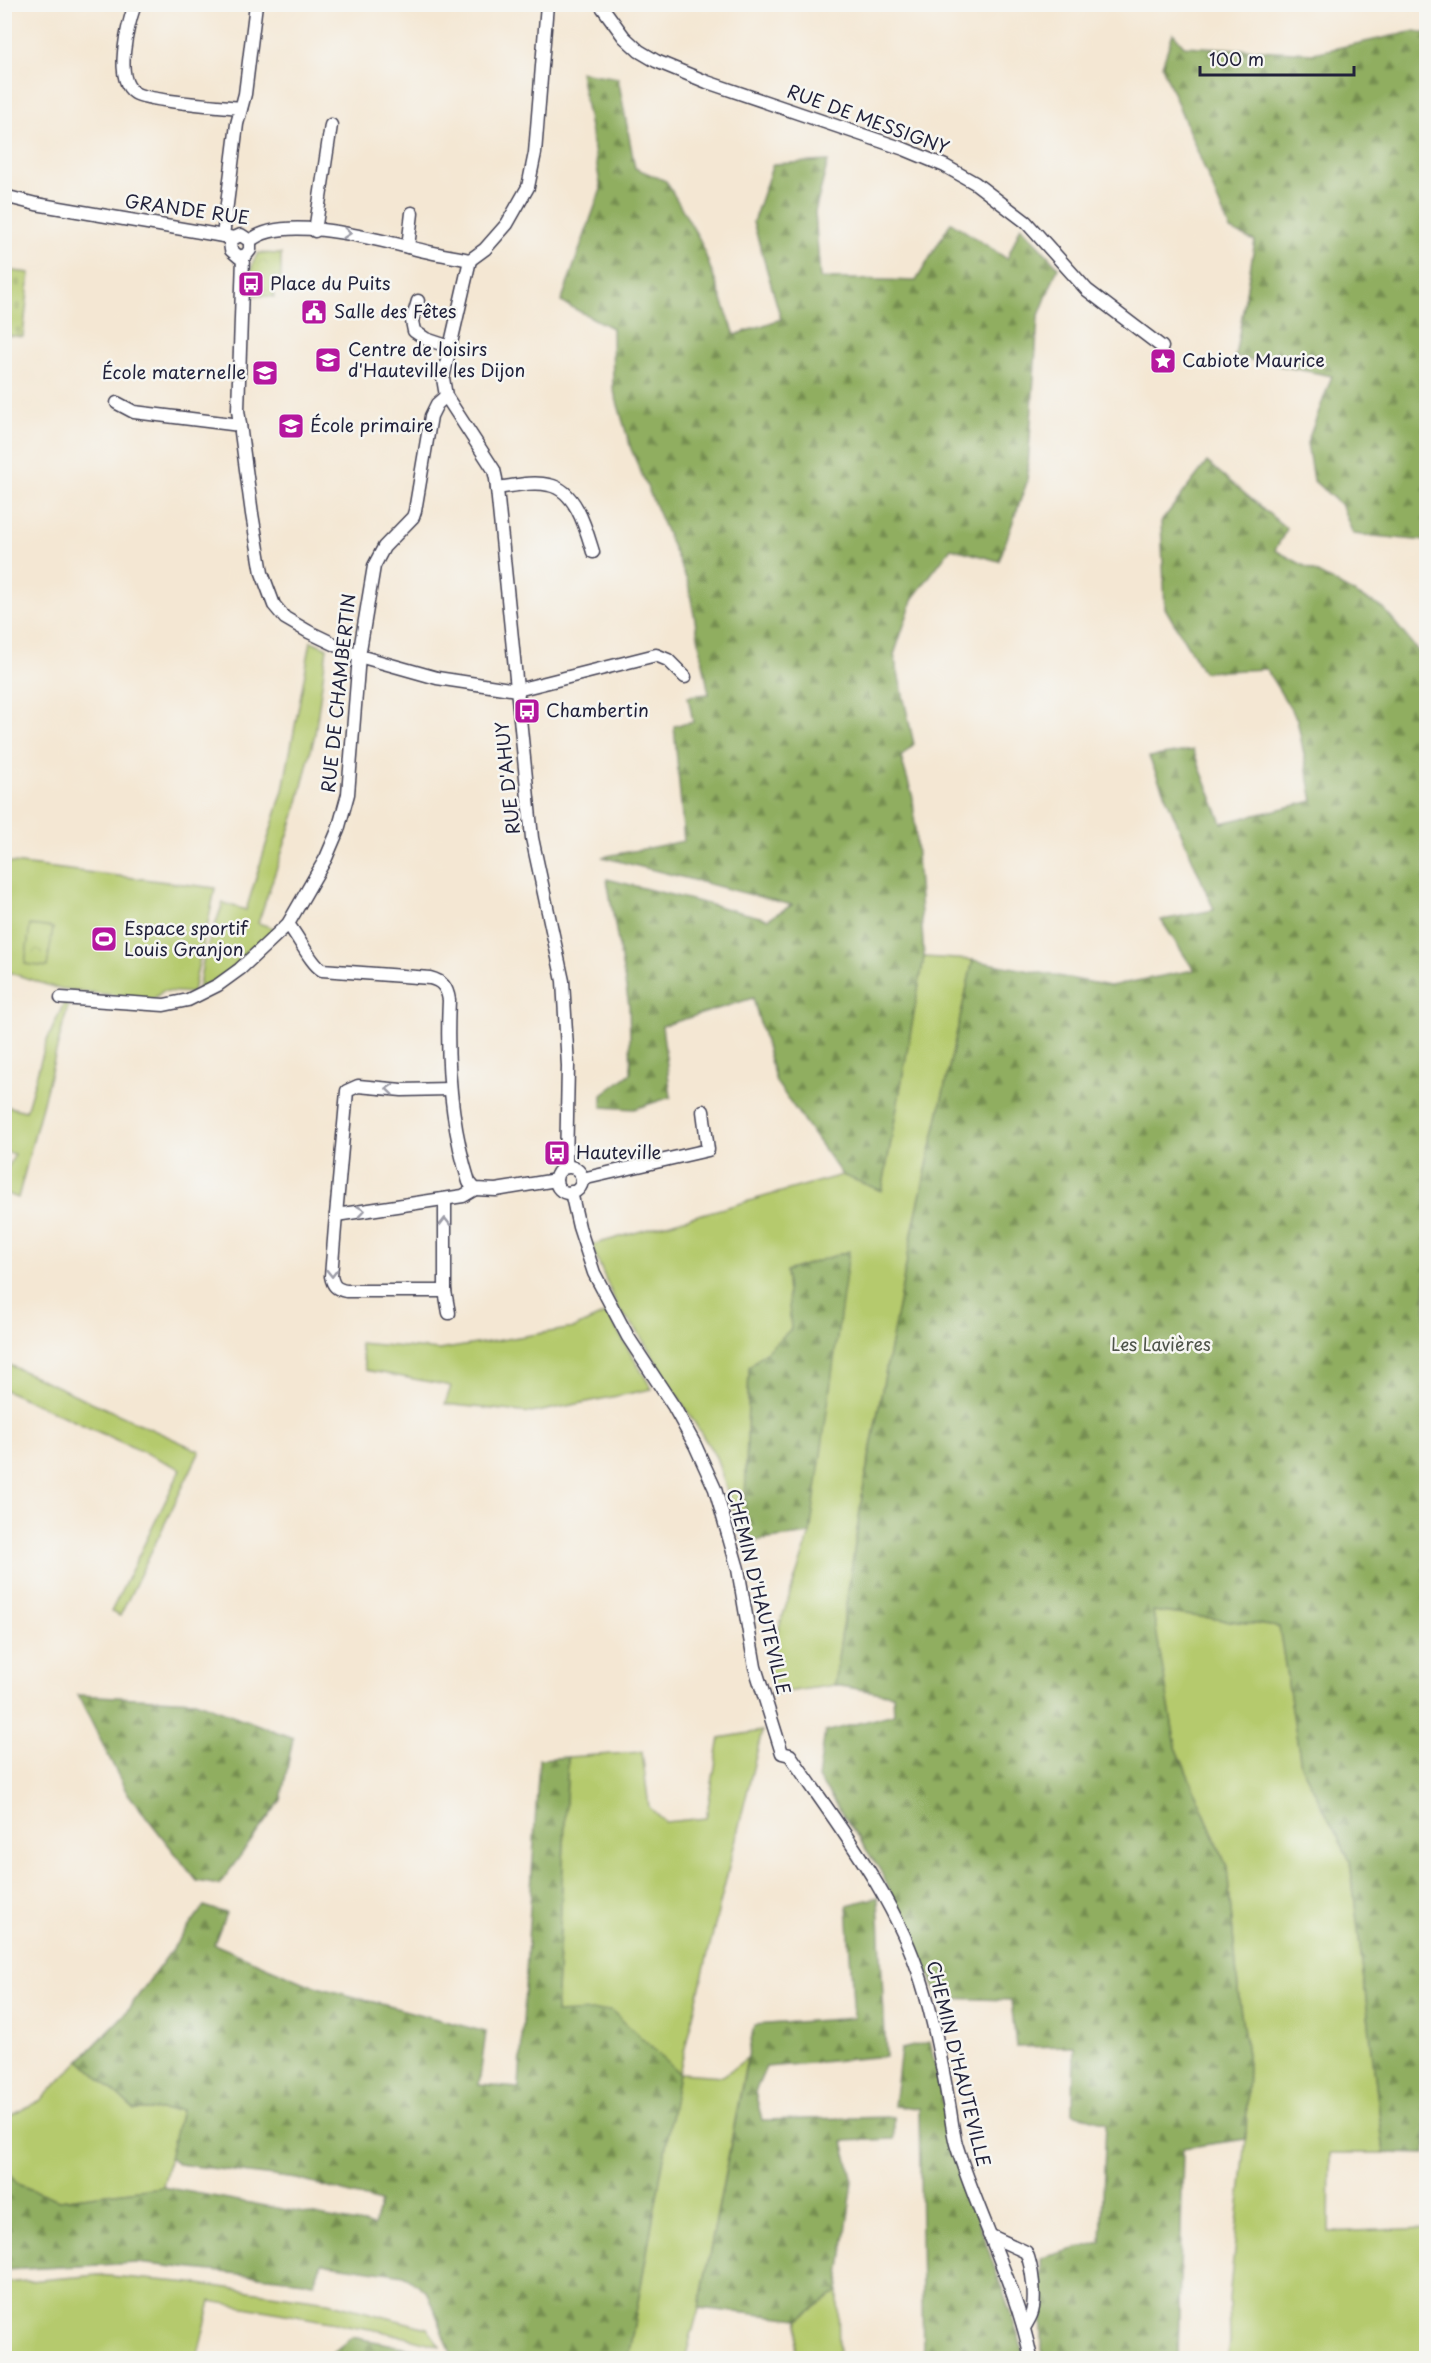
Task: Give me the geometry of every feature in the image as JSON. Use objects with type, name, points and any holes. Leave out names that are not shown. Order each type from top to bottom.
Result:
[{"type":"street","points":[[135,4],[126,37],[123,60],[125,80],[131,90],[147,97],[241,108]]},
{"type":"street","points":[[243,256],[235,255],[231,250],[229,237],[241,108],[247,82],[256,4]]},
{"type":"street","points":[[446,396],[443,378],[470,260],[484,249],[507,224],[528,187],[535,153],[546,4]]},
{"type":"street","name":"RUE DE MESSIGNY","points":[[600,4],[624,37],[639,51],[656,61],[707,82],[913,152],[975,183],[1026,222],[1087,290],[1162,346]]},
{"type":"street","points":[[315,231],[331,125]]},
{"type":"street","name":"GRANDE RUE","points":[[4,196],[36,204],[229,237],[241,236],[250,241],[259,234],[273,230],[362,235],[470,260]]},
{"type":"street","points":[[408,247],[412,213]]},
{"type":"street","points":[[250,241],[250,250],[243,256],[237,393],[259,557],[266,587],[274,605],[285,618],[298,627],[359,656],[437,678],[517,690],[656,656],[668,660],[685,677]]},
{"type":"street","points":[[418,301],[412,321],[414,331],[426,339],[450,347]]},
{"type":"street","name":"RUE D'AHUY","points":[[446,396],[494,470],[498,488],[532,838],[563,981],[568,1066],[566,1167]]},
{"type":"street","name":"RUE DE CHAMBERTIN","points":[[61,998],[164,1005],[188,1000],[218,985],[233,974],[288,924],[326,858],[338,830],[352,762],[359,656],[374,566],[384,548],[413,517],[431,416],[437,404],[446,396]]},
{"type":"street","points":[[117,403],[134,412],[240,425]]},
{"type":"street","points":[[498,488],[538,484],[554,486],[564,493],[575,506],[593,552]]},
{"type":"street","points":[[288,924],[299,936],[314,964],[322,970],[430,978],[445,986],[448,1000],[449,1089],[466,1170],[475,1189]]},
{"type":"street","points":[[445,1291],[346,1291],[336,1288],[331,1276],[347,1091],[358,1086],[412,1091],[449,1089]]},
{"type":"street","points":[[582,1179],[708,1150],[703,1111]]},
{"type":"street","points":[[566,1167],[577,1169],[582,1179],[579,1187],[571,1192],[561,1190],[556,1180],[560,1170],[566,1167]]},
{"type":"street","points":[[336,1215],[463,1196],[475,1189],[496,1190],[556,1180]]},
{"type":"street","name":"CHEMIN D'HAUTEVILLE","points":[[571,1192],[579,1227],[594,1273],[628,1337],[674,1407],[715,1489],[738,1569],[755,1667],[782,1753],[790,1755],[879,1886],[903,1935],[922,1982],[938,2044],[955,2141],[989,2235],[1017,2302],[1031,2358]]},
{"type":"street","points":[[445,1199],[445,1291],[449,1313]]},
{"type":"street","points":[[989,2235],[1026,2252],[1030,2261],[1032,2315],[1023,2328]]},
{"type":"green space","points":[[1415,31],[1426,33],[1426,541],[1353,534],[1342,506],[1313,480],[1307,443],[1332,376],[1235,357],[1255,241],[1230,230],[1162,66],[1173,33],[1184,46],[1314,53]]},
{"type":"green space","points":[[580,72],[618,78],[635,168],[666,181],[700,240],[735,335],[781,319],[753,222],[773,164],[828,161],[815,212],[820,278],[916,281],[951,222],[1007,259],[1021,226],[1058,267],[1038,318],[1027,482],[999,561],[951,548],[913,598],[894,655],[914,744],[901,757],[913,798],[924,957],[882,1191],[842,1175],[776,1082],[753,998],[662,1026],[671,1097],[634,1109],[602,1107],[602,1095],[631,1073],[629,1005],[607,879],[768,919],[792,905],[602,857],[684,841],[674,726],[693,722],[688,696],[709,694],[688,583],[631,449],[613,388],[612,328],[561,302],[601,189]]},
{"type":"green space","points":[[258,253],[281,254],[281,279],[274,280],[274,297],[253,295],[254,283],[249,281],[253,262]]},
{"type":"green space","points":[[5,270],[30,273],[23,337],[5,335]]},
{"type":"green space","name":"Les Lavières","points":[[1207,462],[1287,529],[1275,550],[1384,609],[1426,661],[1426,2154],[1384,2153],[1350,1861],[1301,1765],[1279,1627],[1153,1611],[1176,1747],[1227,1867],[1239,2000],[1248,2061],[1246,2139],[1183,2148],[1178,2358],[1042,2358],[1041,2258],[1101,2242],[1106,2123],[1073,2113],[1074,2046],[1016,2047],[1011,2000],[940,1998],[880,1870],[818,1778],[825,1732],[894,1714],[893,1695],[834,1685],[864,1484],[914,1224],[973,960],[1110,986],[1194,970],[1161,920],[1214,910],[1149,757],[1193,750],[1222,823],[1313,801],[1297,719],[1266,669],[1203,672],[1165,608],[1161,522]]},
{"type":"green space","points":[[311,641],[327,648],[315,734],[295,814],[258,923],[277,929],[228,972],[198,990],[204,956],[223,903],[246,910],[283,790]]},
{"type":"green space","name":"Espace sportif Louis Granjon","points":[[5,862],[215,888],[193,993],[163,991],[152,1000],[56,988],[5,971]]},
{"type":"green space","points":[[30,925],[53,928],[47,967],[25,964]]},
{"type":"green space","points":[[924,957],[973,960],[914,1224],[864,1484],[834,1685],[773,1694],[767,1663],[810,1534],[792,1329],[749,1367],[744,1542],[716,1457],[636,1329],[618,1308],[591,1245],[842,1175],[882,1191]]},
{"type":"green space","points":[[64,1003],[68,1006],[18,1198],[5,1193],[4,1175],[15,1154],[5,1152],[5,1106],[26,1111],[46,1043]]},
{"type":"green space","points":[[849,1251],[810,1534],[744,1542],[749,1367],[791,1329],[786,1271]]},
{"type":"green space","points":[[607,1313],[652,1389],[532,1413],[445,1404],[451,1386],[366,1370],[359,1343],[439,1350],[574,1328]]},
{"type":"green space","points":[[5,1363],[200,1451],[120,1616],[111,1612],[181,1469],[5,1390]]},
{"type":"green space","points":[[1152,1611],[1279,1627],[1301,1765],[1350,1861],[1384,2153],[1330,2153],[1329,2232],[1426,2228],[1426,2358],[1228,2358],[1229,2298],[1246,2139],[1248,2061],[1239,2000],[1227,1867],[1176,1747]]},
{"type":"green space","points":[[78,1695],[195,1701],[293,1738],[281,1800],[219,1885],[197,1881],[126,1791]]},
{"type":"green space","points":[[762,1731],[679,2073],[556,2013],[568,1757],[642,1752],[649,1807],[665,1822],[706,1818],[720,1738]]},
{"type":"green space","points":[[568,1757],[556,2013],[611,2010],[679,2073],[628,2358],[333,2358],[332,2353],[352,2337],[452,2356],[428,2293],[404,2275],[322,2263],[314,2282],[137,2263],[5,2270],[5,2169],[17,2184],[59,2200],[163,2187],[374,2226],[380,2202],[297,2179],[178,2164],[169,2158],[181,2110],[134,2110],[80,2060],[124,2015],[204,1906],[226,1913],[214,1944],[310,1985],[486,2032],[479,2085],[519,2088],[539,1759]]},
{"type":"green space","points":[[878,1897],[886,2056],[766,2067],[755,2092],[762,2120],[894,2117],[894,2139],[843,2141],[853,2181],[838,2291],[799,2319],[699,2308],[754,2025],[854,2018],[847,1905]]},
{"type":"green space","points":[[930,2042],[950,2140],[1026,2358],[923,2358],[919,2108],[894,2106],[901,2049]]},
{"type":"green space","points":[[747,2058],[699,2308],[685,2358],[628,2358],[679,2073],[723,2076]]},
{"type":"green space","points":[[80,2060],[134,2110],[181,2110],[163,2187],[59,2200],[17,2184],[5,2169],[4,2119],[41,2100]]},
{"type":"green space","points":[[98,2275],[192,2283],[328,2302],[427,2328],[440,2346],[381,2331],[211,2301],[197,2358],[9,2358],[5,2329],[5,2283]]},
{"type":"green space","points":[[838,2291],[839,2358],[795,2358],[799,2319]]},
{"type":"place","name":"Place du Puits","points":[[251,284]]},
{"type":"place","name":"Salle des Fêtes","points":[[314,312]]},
{"type":"place","name":"Centre de loisirs d'Hauteville les Dijon","points":[[328,360]]},
{"type":"place","name":"Cabiote Maurice","points":[[1163,361]]},
{"type":"place","name":"École maternelle","points":[[265,373]]},
{"type":"place","name":"École primaire","points":[[291,426]]},
{"type":"place","name":"Chambertin","points":[[527,711]]},
{"type":"place","name":"Espace sportif Louis Granjon","points":[[104,939]]},
{"type":"place","name":"Hauteville","points":[[557,1153]]}]
